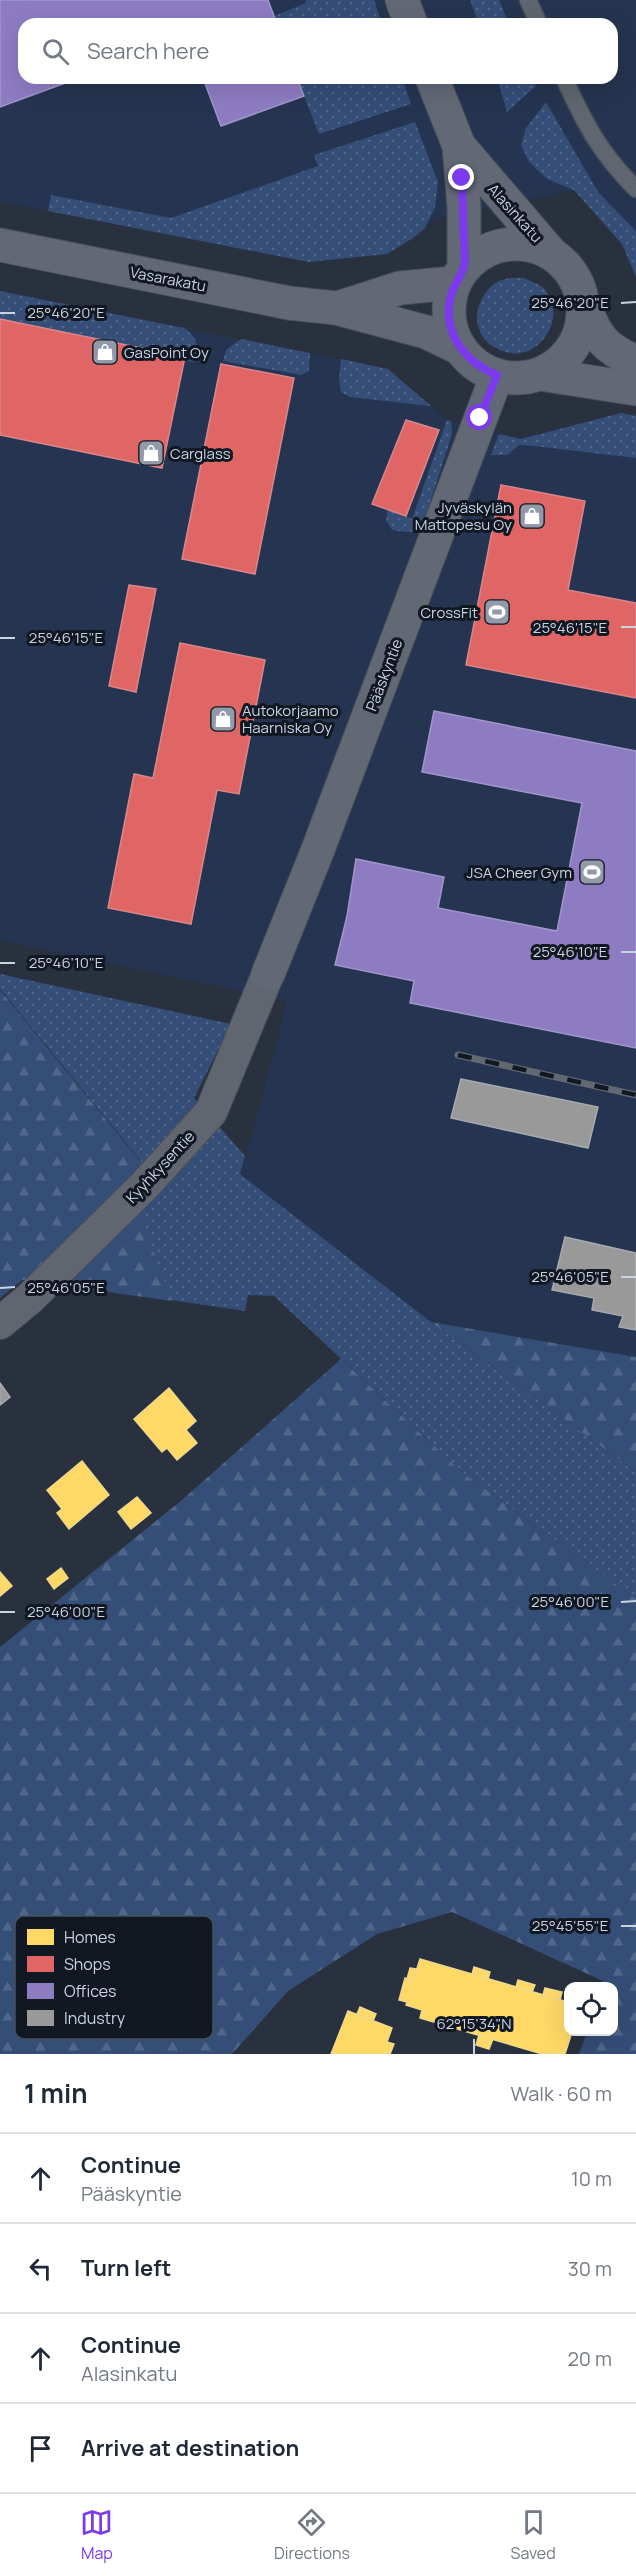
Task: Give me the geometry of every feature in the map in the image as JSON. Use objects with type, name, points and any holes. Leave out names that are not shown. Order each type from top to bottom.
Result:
[{"type":"street","points":[[402,0],[409,18]]},
{"type":"street","name":"Alasinkatu","points":[[434,84],[459,146],[481,175],[549,251]]},
{"type":"street","name":"Alasinkatu","points":[[459,146],[464,207],[459,275]]},
{"type":"street","points":[[584,305],[580,331],[568,354],[555,366],[540,374],[518,378],[497,375],[483,369],[460,349],[452,334],[449,317],[450,299],[459,275],[476,256],[504,244],[527,244],[549,251],[562,261],[573,274],[580,289],[594,331],[603,343],[618,354],[636,362]]},
{"type":"street","name":"Vasarakatu","points":[[0,245],[289,303],[336,308],[426,332],[460,349]]},
{"type":"street","name":"Vasarakatu","points":[[336,308],[400,288],[459,275]]},
{"type":"street","points":[[540,374],[636,389]]},
{"type":"street","name":"Pääskyntie","points":[[268,974],[317,852],[497,375]]},
{"type":"street","name":"Kyyhkysentie","points":[[0,1323],[29,1299],[145,1185],[211,1112],[268,974]]},
{"type":"lane","points":[[528,0],[536,18]]},
{"type":"lane","points":[[567,84],[596,144],[614,167],[636,189]]},
{"type":"shaded area","points":[[0,0],[636,0],[636,260],[574,190],[435,219],[413,238],[387,254],[309,262],[0,201]]},
{"type":"shaded area","points":[[0,291],[388,369],[447,420],[521,439],[621,413],[636,416],[636,1357],[431,1322],[241,1174],[286,1001],[0,940]]},
{"type":"green space","points":[[306,0],[374,0],[380,18],[275,18],[274,16],[306,3]]},
{"type":"green space","points":[[470,0],[499,0],[506,18],[477,18]]},
{"type":"green space","points":[[299,84],[404,84],[411,104],[319,134]]},
{"type":"green space","points":[[499,84],[535,84],[536,86],[507,112]]},
{"type":"green space","points":[[546,102],[598,192],[636,231],[636,277],[622,244],[574,190],[547,179],[529,162],[521,145],[526,128]]},
{"type":"green space","points":[[415,122],[438,182],[435,207],[425,228],[387,254],[309,262],[48,211],[51,195],[171,218],[318,166],[314,155]]},
{"type":"green space","points":[[508,278],[524,278],[541,286],[550,297],[553,310],[552,323],[538,345],[526,352],[513,353],[498,349],[485,340],[478,326],[478,311],[487,290],[493,285]]},
{"type":"green space","points":[[0,291],[184,328],[196,342],[195,362],[184,361],[184,357],[0,319]]},
{"type":"green space","points":[[241,339],[310,353],[309,371],[301,375],[223,361],[226,350]]},
{"type":"green space","points":[[341,359],[388,369],[431,406],[350,397],[341,392],[339,379]]},
{"type":"green space","points":[[621,413],[636,416],[636,458],[519,445],[507,455],[491,455],[499,434],[521,439]]},
{"type":"green space","points":[[447,420],[451,421],[452,434],[421,531],[392,530],[386,520],[388,509],[412,519]]},
{"type":"green space","points":[[0,974],[231,1024],[194,1098],[245,1156],[240,1174],[431,1322],[636,1472],[636,1599],[463,1473],[274,1296],[248,1295],[245,1311],[171,1300],[136,1207],[141,1161],[0,989]]},
{"type":"green space","points":[[0,990],[141,1162],[137,1207],[172,1301],[22,1280],[0,1298]]},
{"type":"green space","points":[[431,1322],[636,1357],[636,1472]]},
{"type":"green space","points":[[341,1359],[463,1473],[636,1599],[636,2054],[579,2054],[586,2036],[618,2036],[618,1982],[603,1982],[452,1912],[377,1934],[288,1991],[232,2054],[0,2054],[0,1647],[182,1500]]},
{"type":"building: Homes","points":[[169,1388],[196,1421],[186,1430],[197,1443],[177,1460],[167,1448],[162,1452],[134,1419]]},
{"type":"building: Homes","points":[[82,1461],[109,1495],[69,1529],[57,1513],[62,1509],[47,1490]]},
{"type":"building: Homes","points":[[137,1497],[151,1513],[131,1529],[118,1512]]},
{"type":"building: Homes","points":[[61,1568],[68,1578],[54,1589],[47,1579]]},
{"type":"building: Homes","points":[[0,1572],[12,1586],[0,1596]]},
{"type":"building: Homes","points":[[420,1959],[564,2001],[564,2036],[571,2036],[565,2054],[542,2054],[420,2018],[422,2010],[399,2000],[405,1978],[413,1981]]},
{"type":"building: Homes","points":[[474,1967],[490,1972],[488,1979],[472,1974]]},
{"type":"building: Homes","points":[[410,1968],[417,1969],[413,1981],[407,1979]]},
{"type":"building: Homes","points":[[518,1980],[535,1985],[532,1992],[516,1987]]},
{"type":"building: Homes","points":[[545,1988],[562,1992],[560,2000],[543,1995]]},
{"type":"building: Homes","points":[[360,2007],[376,2014],[373,2021],[357,2014]]},
{"type":"building: Homes","points":[[348,2011],[392,2028],[387,2042],[394,2044],[390,2054],[331,2054]]},
{"type":"building: Homes","points":[[479,2035],[493,2039],[489,2049],[476,2045]]},
{"type":"building: Shops","points":[[0,319],[185,357],[162,468],[0,435]]},
{"type":"building: Shops","points":[[221,364],[294,378],[255,574],[182,559]]},
{"type":"building: Shops","points":[[406,420],[439,430],[406,516],[372,504]]},
{"type":"building: Shops","points":[[501,485],[585,501],[568,590],[636,603],[636,698],[466,665]]},
{"type":"building: Shops","points":[[129,585],[156,589],[136,692],[109,686]]},
{"type":"building: Shops","points":[[180,643],[265,660],[239,794],[217,790],[191,924],[108,908],[134,774],[153,778]]},
{"type":"building: Offices","points":[[0,0],[268,0],[275,18],[18,18],[18,84],[63,84],[0,107]]},
{"type":"building: Offices","points":[[205,84],[299,84],[304,96],[221,126]]},
{"type":"building: Offices","points":[[434,711],[636,751],[636,1048],[410,1003],[414,981],[335,965],[347,916],[356,859],[444,877],[438,908],[557,931],[582,803],[422,772]]},
{"type":"building: Industry","points":[[461,1079],[598,1107],[588,1148],[451,1118]]},
{"type":"building: Industry","points":[[565,1237],[636,1253],[636,1330],[619,1327],[623,1316],[592,1310],[594,1298],[552,1290]]},
{"type":"building: Industry","points":[[0,1383],[10,1397],[0,1405]]},
{"type":"railway","points":[[458,1055],[636,1095]]},
{"type":"place","name":"GasPoint Oy","points":[[105,352]]},
{"type":"place","name":"Carglass","points":[[151,453]]},
{"type":"place","name":"Jyväskylän Mattopesu Oy","points":[[532,516]]},
{"type":"place","name":"CrossFit","points":[[497,612]]},
{"type":"place","name":"Autokorjaamo Haarniska Oy","points":[[223,719]]},
{"type":"place","name":"JSA Cheer Gym","points":[[592,872]]},
{"type":"route","points":[[462,178],[464,267],[454,283],[449,317],[452,334],[460,349],[470,360],[497,375],[480,418]]}]
